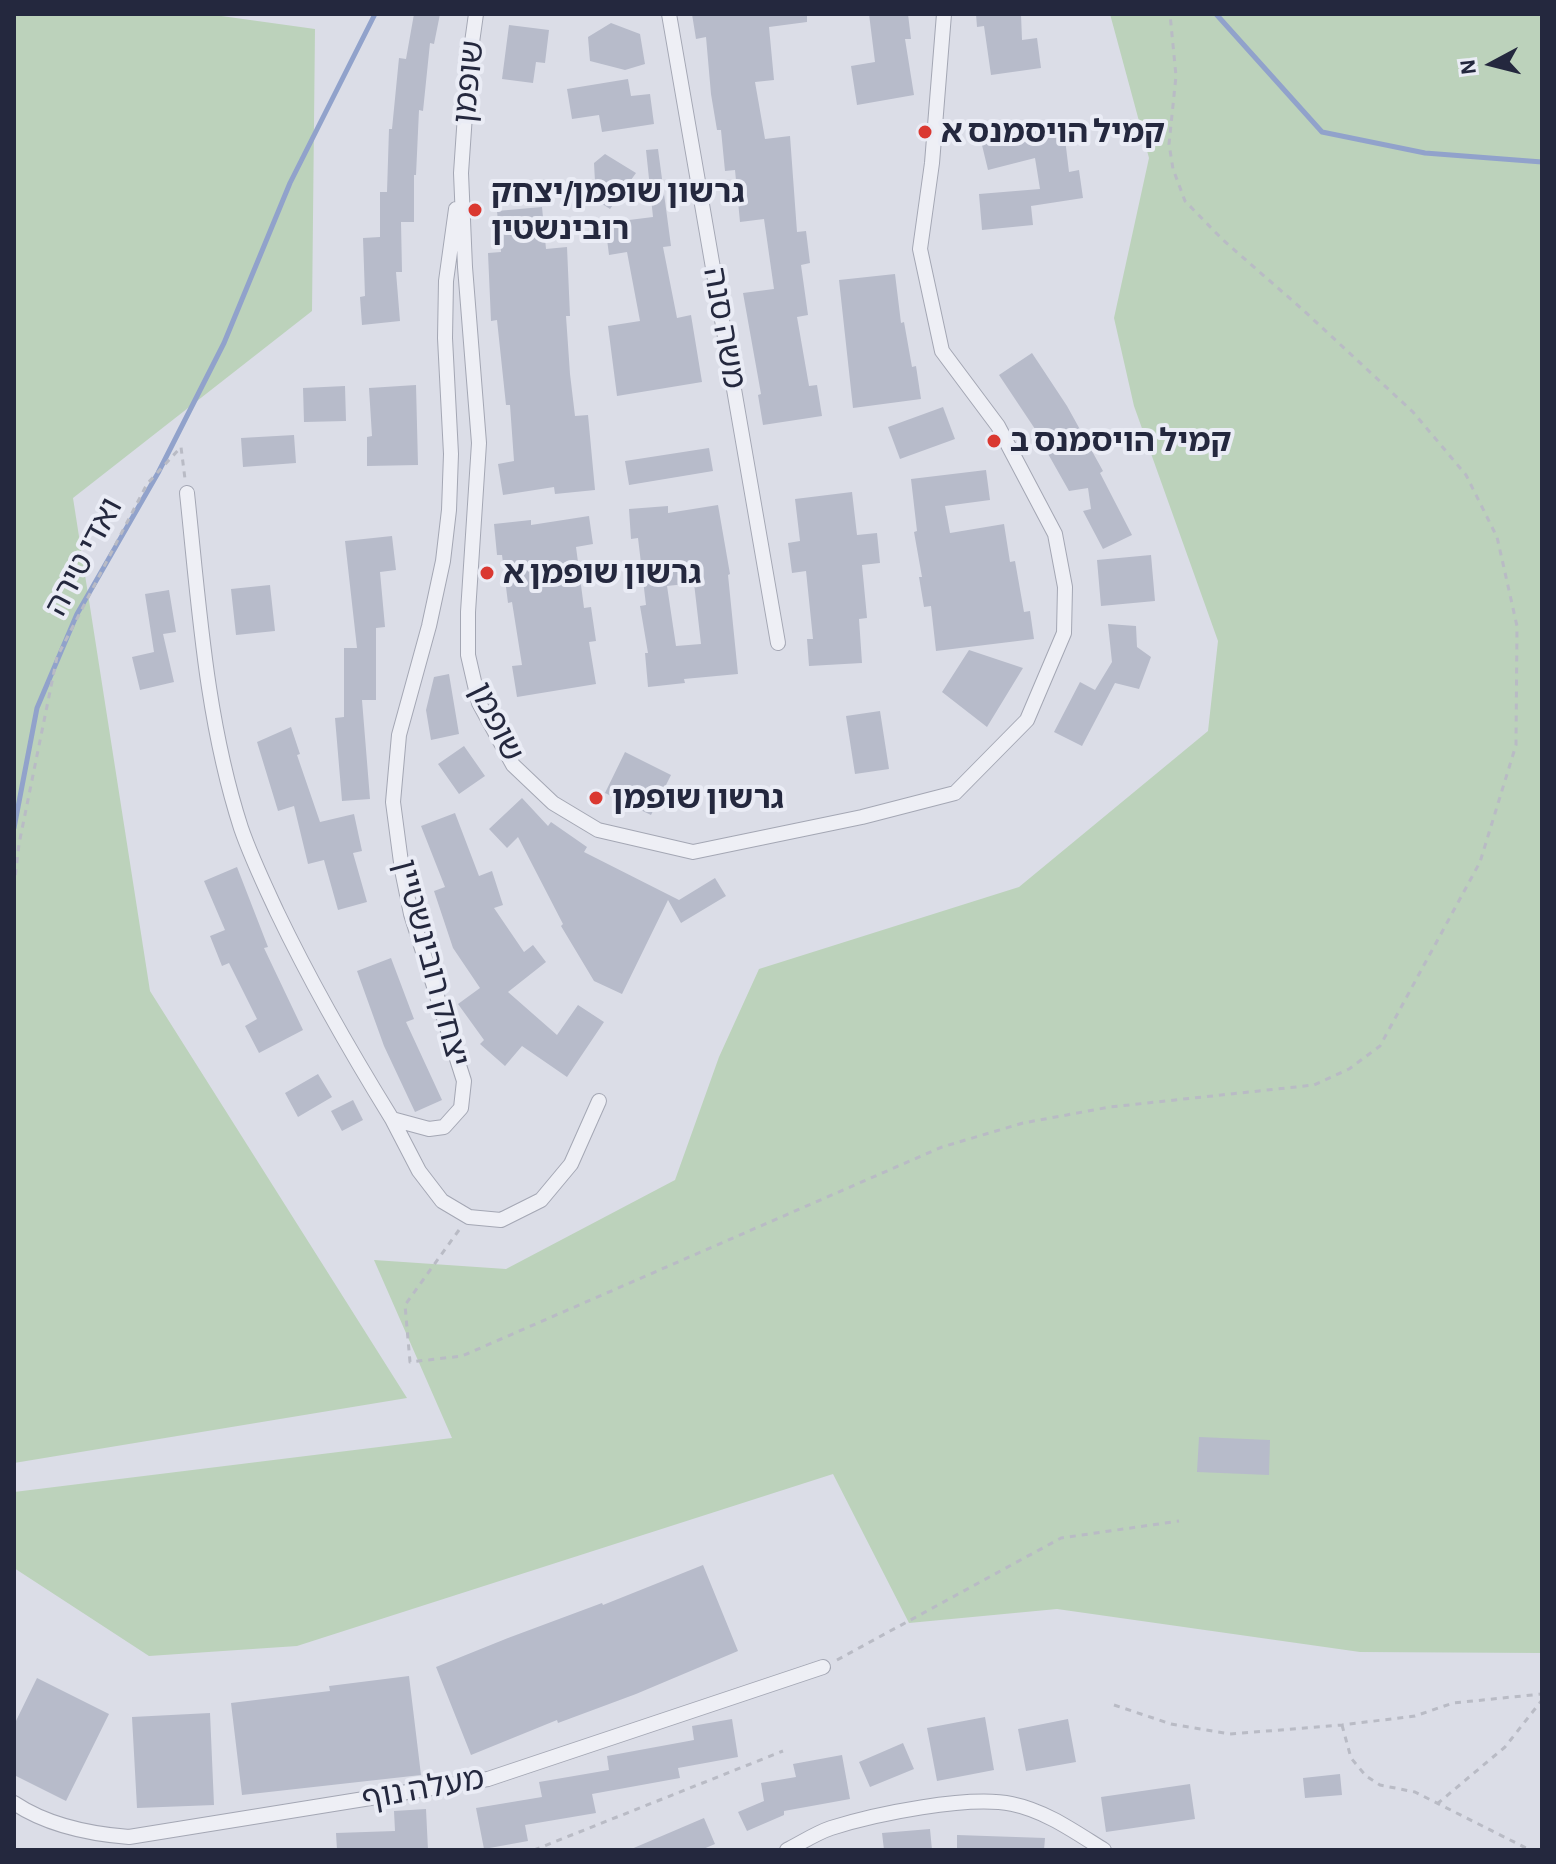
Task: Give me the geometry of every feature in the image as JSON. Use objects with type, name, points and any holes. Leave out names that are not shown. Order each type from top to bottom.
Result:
[{"type":"street","name":"שופמן","points":[[476,14],[468,71],[461,173],[479,443],[468,655],[479,703],[513,765],[553,803],[598,830],[693,852],[862,817],[955,793],[1027,720],[1064,633],[1065,587],[1055,534],[998,426],[942,351],[920,249],[932,163],[944,14]]},
{"type":"street","name":"משה סנה","points":[[669,14],[778,643]]},
{"type":"street","name":"יצחק רובינשטיין","points":[[392,1119],[429,1129],[444,1127],[461,1108],[464,1081],[411,914],[393,802],[399,735],[429,626],[443,561],[449,510],[451,454],[445,338],[446,281],[461,173]]},
{"type":"street","points":[[446,281],[465,267]]},
{"type":"street","points":[[187,493],[209,695],[223,762],[242,829],[297,953],[419,1171],[442,1201],[469,1217],[501,1220],[541,1200],[571,1164],[599,1101]]},
{"type":"street","name":"מעלה נוף","points":[[14,1803],[27,1812],[73,1828],[129,1837],[488,1779],[823,1667]]},
{"type":"street","points":[[787,1850],[829,1828],[977,1800],[1012,1804],[1046,1815],[1104,1850]]},
{"type":"path","points":[[459,1230],[405,1305],[410,1362],[462,1356],[942,1147],[1023,1123],[1110,1107],[1314,1085],[1349,1069],[1380,1046],[1480,862],[1516,745],[1517,626],[1497,537],[1466,475],[1413,412],[1223,240],[1185,201],[1173,169],[1169,144],[1176,76],[1170,14]]},
{"type":"path","name":"ואדי טירה","points":[[14,887],[19,844],[57,657],[147,484],[181,447],[187,493]]},
{"type":"path","points":[[823,1667],[1061,1538],[1179,1521]]},
{"type":"path","points":[[1114,1705],[1171,1724],[1230,1734],[1415,1716],[1453,1703],[1542,1694]]},
{"type":"path","points":[[1437,1804],[1505,1747],[1542,1700]]},
{"type":"path","points":[[1342,1725],[1351,1758],[1366,1776],[1380,1785],[1415,1792],[1530,1850]]},
{"type":"path","points":[[534,1850],[783,1751]]},
{"type":"green space","points":[[14,14],[207,14],[315,29],[312,311],[73,498],[150,991],[407,1398],[14,1463]]},
{"type":"green space","points":[[1110,14],[1542,14],[1542,1653],[1360,1652],[1057,1609],[909,1623],[833,1474],[297,1646],[149,1656],[14,1568],[14,1492],[452,1438],[374,1260],[506,1269],[675,1180],[719,1057],[759,969],[1019,887],[1208,731],[1218,641],[1134,406],[1114,318],[1149,158]]},
{"type":"building","points":[[414,14],[440,14],[434,44],[430,43],[423,111],[419,110],[414,222],[401,222],[402,272],[396,272],[400,321],[362,325],[360,297],[365,296],[363,238],[380,237],[380,192],[387,192],[389,129],[392,129],[399,58],[406,59]]},
{"type":"building","points":[[692,14],[807,14],[807,22],[769,27],[774,80],[755,82],[765,139],[790,136],[797,232],[806,231],[810,263],[801,265],[808,315],[797,317],[809,386],[817,385],[822,416],[763,425],[758,395],[761,394],[743,293],[774,289],[764,219],[740,222],[735,170],[725,171],[721,130],[717,130],[706,37],[696,39]]},
{"type":"building","points":[[869,14],[908,14],[911,39],[905,39],[914,95],[857,105],[851,66],[875,62]]},
{"type":"building","points":[[976,14],[1021,14],[1022,40],[1037,38],[1041,68],[991,75],[984,26],[977,27]]},
{"type":"building","points":[[611,23],[640,34],[645,64],[625,70],[590,61],[588,37]]},
{"type":"building","points":[[509,25],[549,30],[545,63],[536,62],[533,83],[502,79]]},
{"type":"building","points":[[628,79],[631,96],[650,94],[654,124],[602,132],[599,115],[572,119],[567,89]]},
{"type":"building","points":[[1063,122],[1069,172],[1079,170],[1083,198],[1031,206],[1033,225],[982,230],[979,194],[1040,189],[1035,158],[988,170],[981,141],[1034,128],[1034,125]]},
{"type":"building","points":[[658,149],[671,246],[663,247],[677,318],[691,315],[702,382],[617,396],[608,326],[640,321],[627,252],[609,255],[605,223],[653,217],[646,150]]},
{"type":"building","points":[[605,154],[636,173],[610,209],[596,200],[594,163]]},
{"type":"building","points":[[542,207],[546,249],[567,247],[570,316],[566,316],[570,374],[575,416],[588,415],[595,490],[555,494],[554,487],[503,495],[498,464],[514,461],[510,405],[506,405],[497,320],[491,321],[488,253],[501,252],[497,211]]},
{"type":"building","points":[[895,274],[901,323],[904,322],[912,367],[916,366],[921,399],[853,408],[839,280]]},
{"type":"building","points":[[1032,353],[1067,406],[1103,471],[1100,473],[1132,535],[1103,549],[1083,511],[1091,509],[1088,488],[1069,491],[1045,444],[999,375]]},
{"type":"building","points":[[416,385],[418,465],[367,466],[367,437],[372,436],[369,388]]},
{"type":"building","points":[[345,386],[346,421],[304,422],[303,388]]},
{"type":"building","points":[[943,407],[955,439],[900,459],[888,427]]},
{"type":"building","points":[[294,435],[296,463],[243,467],[241,438]]},
{"type":"building","points":[[709,448],[713,471],[629,485],[625,461]]},
{"type":"building","points":[[986,470],[990,500],[945,506],[950,533],[1004,524],[1010,562],[1015,561],[1024,612],[1030,611],[1034,639],[936,651],[931,606],[924,607],[919,577],[922,577],[914,532],[917,531],[911,479]]},
{"type":"building","points":[[852,492],[857,535],[877,533],[880,563],[862,565],[867,618],[859,619],[862,663],[809,666],[807,639],[813,639],[806,571],[792,573],[788,543],[800,541],[795,499]]},
{"type":"building","points":[[718,505],[730,574],[738,674],[684,679],[685,683],[648,687],[645,653],[648,653],[640,606],[646,605],[638,538],[631,539],[629,509],[668,506],[668,513]],"holes":[[[694,583],[701,644],[676,646],[667,586]]]},
{"type":"building","points":[[589,516],[593,544],[576,547],[584,608],[591,607],[596,641],[589,642],[596,684],[517,697],[512,666],[522,665],[512,602],[508,603],[502,555],[497,555],[494,524],[531,520],[531,525]]},
{"type":"building","points":[[392,536],[396,570],[380,572],[385,627],[376,628],[376,700],[362,700],[370,799],[342,801],[335,718],[344,717],[344,648],[357,648],[345,541]]},
{"type":"building","points":[[1151,555],[1155,601],[1101,606],[1097,560]]},
{"type":"building","points":[[270,585],[275,631],[236,635],[231,589]]},
{"type":"building","points":[[169,590],[176,632],[163,634],[174,682],[140,690],[132,657],[154,652],[145,594]]},
{"type":"building","points":[[1108,624],[1136,626],[1137,647],[1151,657],[1139,689],[1115,683],[1082,746],[1054,732],[1080,682],[1095,690],[1112,662]]},
{"type":"building","points":[[969,650],[1023,668],[987,727],[942,692]]},
{"type":"building","points":[[449,674],[459,734],[431,740],[426,710],[434,677]]},
{"type":"building","points":[[880,711],[889,769],[855,774],[846,716]]},
{"type":"building","points":[[291,727],[300,754],[297,755],[320,822],[354,814],[362,851],[353,853],[367,902],[338,910],[324,860],[308,864],[294,806],[278,811],[257,742]]},
{"type":"building","points":[[464,746],[485,776],[459,794],[438,764]]},
{"type":"building","points":[[625,752],[671,775],[651,815],[605,793]]},
{"type":"building","points":[[522,798],[548,826],[551,822],[587,847],[584,852],[679,900],[715,878],[726,896],[681,923],[668,900],[622,994],[594,981],[561,926],[563,924],[518,837],[507,848],[489,829]]},
{"type":"building","points":[[455,813],[479,876],[492,871],[503,905],[494,908],[524,952],[533,945],[546,962],[508,992],[557,1035],[578,1005],[604,1022],[567,1077],[522,1046],[505,1066],[480,1044],[484,1040],[458,1004],[480,988],[453,948],[434,891],[445,887],[421,826]]},
{"type":"building","points":[[237,867],[268,947],[264,948],[303,1030],[259,1053],[245,1026],[257,1019],[229,963],[222,966],[210,936],[225,930],[204,881]]},
{"type":"building","points":[[391,958],[414,1019],[406,1022],[442,1100],[415,1112],[384,1046],[357,971]]},
{"type":"building","points":[[318,1074],[332,1097],[298,1117],[285,1093]]},
{"type":"building","points":[[353,1100],[363,1120],[342,1131],[331,1111]]},
{"type":"building","points":[[1199,1437],[1270,1440],[1269,1475],[1197,1472]]},
{"type":"building","points":[[703,1565],[738,1651],[636,1694],[558,1723],[557,1720],[471,1755],[436,1667]]},
{"type":"building","points":[[409,1676],[421,1775],[242,1795],[231,1703],[330,1691],[329,1686]]},
{"type":"building","points":[[37,1678],[109,1714],[66,1801],[14,1775],[14,1725]]},
{"type":"building","points":[[210,1713],[214,1805],[137,1808],[132,1717]]},
{"type":"building","points":[[985,1717],[994,1770],[937,1781],[927,1728]]},
{"type":"building","points":[[732,1719],[738,1757],[678,1768],[680,1778],[592,1794],[596,1813],[525,1825],[528,1841],[484,1849],[476,1808],[542,1797],[539,1782],[609,1770],[607,1756],[694,1740],[692,1726]]},
{"type":"building","points":[[1068,1719],[1076,1762],[1026,1771],[1018,1729]]},
{"type":"building","points":[[903,1743],[914,1769],[870,1787],[859,1762]]},
{"type":"building","points":[[842,1755],[850,1799],[784,1811],[784,1815],[747,1831],[738,1812],[764,1801],[761,1783],[796,1777],[793,1764]]},
{"type":"building","points":[[1340,1774],[1342,1795],[1305,1798],[1303,1778]]},
{"type":"building","points":[[1190,1784],[1195,1819],[1106,1832],[1101,1797]]},
{"type":"building","points":[[426,1809],[428,1850],[337,1850],[336,1833],[395,1831],[394,1811]]},
{"type":"building","points":[[704,1818],[715,1844],[701,1850],[629,1850]]},
{"type":"building","points":[[930,1829],[932,1850],[884,1850],[882,1833]]},
{"type":"building","points":[[957,1835],[1045,1838],[1044,1850],[957,1850]]},
{"type":"waterway","points":[[14,828],[37,708],[77,614],[158,473],[224,343],[290,183],[375,14]]},
{"type":"waterway","points":[[1216,14],[1322,132],[1425,153],[1542,162]]},
{"type":"place","name":"קמיל הויסמנס א","points":[[925,132]]},
{"type":"place","name":"גרשון שופמן/יצחק רובינשטין","points":[[475,210]]},
{"type":"place","name":"קמיל הויסמנס ב","points":[[994,441]]},
{"type":"place","name":"גרשון שופמן א","points":[[487,573]]},
{"type":"place","name":"גרשון שופמן","points":[[596,798]]}]
